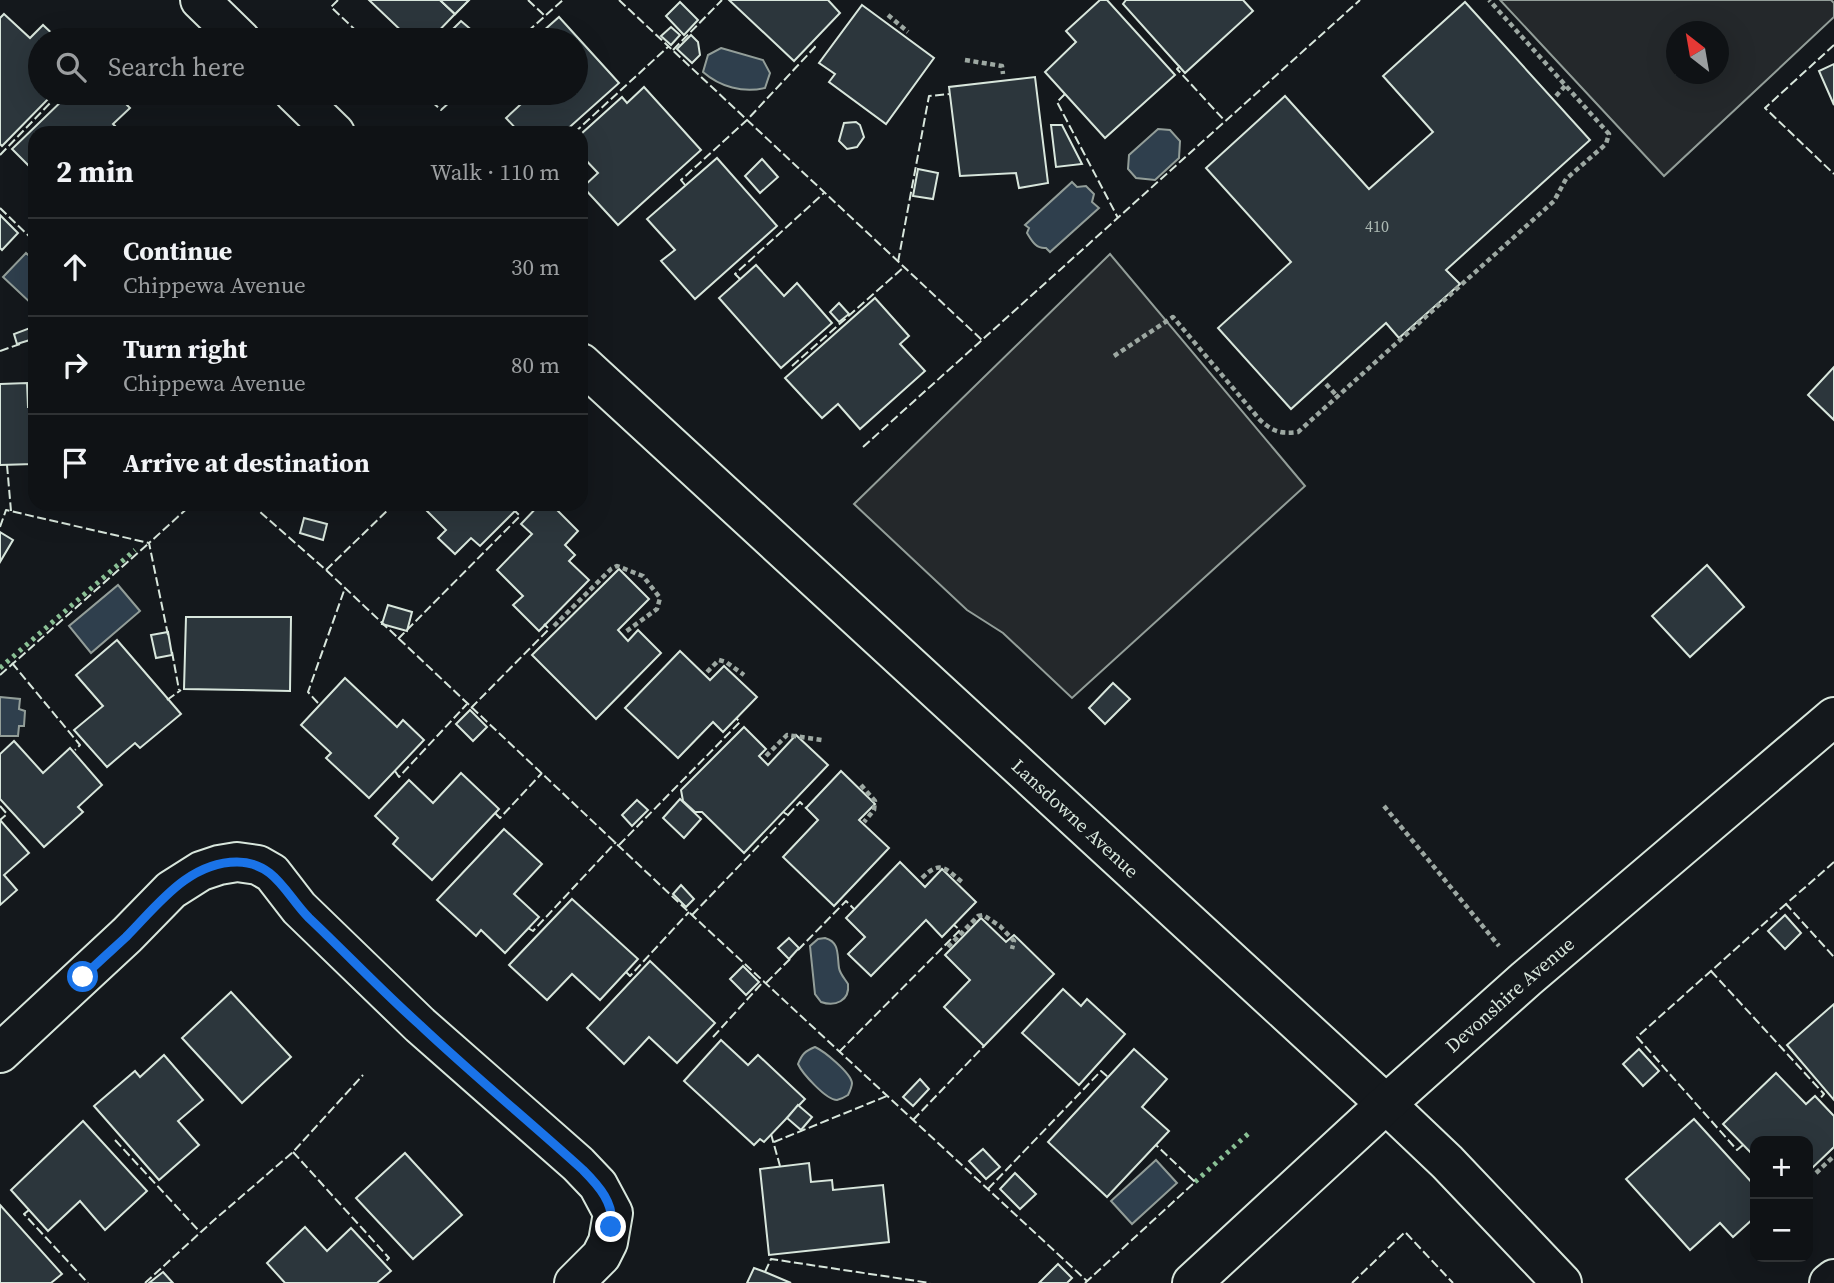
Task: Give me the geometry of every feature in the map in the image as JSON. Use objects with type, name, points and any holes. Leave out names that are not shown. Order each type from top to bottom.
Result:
[{"type":"main road","points":[[200,0],[229,28]]},
{"type":"main road","points":[[306,105],[328,126]]},
{"type":"main road","name":"Lansdowne Avenue","points":[[588,369],[1386,1104],[1447,1162],[1562,1283]]},
{"type":"main road","name":"Devonshire Avenue","points":[[1192,1283],[1526,979],[1834,717]]},
{"type":"main road","points":[[0,1053],[127,935],[171,890],[201,871],[219,865],[237,862],[258,864],[272,873],[299,908],[420,1025],[598,1185],[613,1213],[608,1242],[601,1256],[573,1283]]},
{"type":"main road","points":[[1829,1283],[1834,1279]]},
{"type":"path","points":[[1114,356],[1172,317],[1272,431],[1285,434],[1298,432],[1554,201],[1566,179],[1606,144],[1609,134],[1489,0]]},
{"type":"path","points":[[888,15],[908,32]]},
{"type":"path","points":[[965,60],[1002,66],[1003,74]]},
{"type":"path","points":[[1556,96],[1565,86]]},
{"type":"path","points":[[1326,384],[1338,397]]},
{"type":"path","points":[[554,626],[617,566],[643,576],[660,598],[657,609],[624,633]]},
{"type":"path","points":[[707,672],[719,660],[744,675]]},
{"type":"path","points":[[766,756],[788,735],[822,740]]},
{"type":"path","points":[[862,786],[875,800],[874,810],[864,822]]},
{"type":"path","points":[[1384,806],[1526,979]]},
{"type":"path","points":[[922,878],[931,869],[939,866],[946,868],[962,882]]},
{"type":"path","points":[[948,947],[978,916],[984,915],[1000,926],[1014,941],[1012,949]]},
{"type":"path","points":[[1816,1173],[1834,1156]]},
{"type":"shaded area","points":[[1500,0],[1831,0],[1834,3],[1834,17],[1664,176]]},
{"type":"shaded area","points":[[1110,254],[1305,486],[1072,698],[1003,633],[967,610],[854,504]]},
{"type":"water","points":[[721,48],[763,60],[770,73],[765,88],[732,88],[703,72],[708,55]]},
{"type":"water","points":[[1158,129],[1170,130],[1180,141],[1179,158],[1155,180],[1136,178],[1128,169],[1129,155]]},
{"type":"water","points":[[1072,182],[1077,187],[1086,186],[1094,194],[1092,202],[1099,208],[1050,252],[1035,244],[1027,233],[1029,228],[1025,225]]},
{"type":"water","points":[[26,253],[28,255],[28,300],[3,277]]},
{"type":"water","points":[[118,585],[140,611],[91,653],[69,626]]},
{"type":"water","points":[[0,697],[20,699],[19,709],[25,711],[24,726],[19,726],[18,736],[0,736]]},
{"type":"water","points":[[825,938],[835,946],[840,970],[848,984],[847,995],[841,1001],[831,1004],[821,1002],[815,994],[810,946],[818,939]]},
{"type":"water","points":[[815,1047],[847,1074],[852,1083],[848,1095],[837,1100],[832,1099],[800,1068],[798,1064],[802,1055]]},
{"type":"water","points":[[1156,1160],[1177,1183],[1132,1224],[1111,1201]]},
{"type":"building","points":[[369,0],[440,0],[455,14],[442,28],[398,28]]},
{"type":"building","points":[[440,0],[469,0],[455,14]]},
{"type":"building","points":[[440,0],[469,0],[455,14]]},
{"type":"building","points":[[729,0],[828,0],[840,13],[794,61]]},
{"type":"building","points":[[1100,0],[1107,0],[1175,75],[1105,138],[1045,72],[1076,42],[1066,31]]},
{"type":"building","points":[[1126,0],[1243,0],[1253,11],[1185,73],[1123,4]]},
{"type":"building","points":[[680,2],[698,20],[684,35],[666,16]]},
{"type":"building","points":[[1465,2],[1590,140],[1446,270],[1460,284],[1399,338],[1386,323],[1291,409],[1218,328],[1291,262],[1206,168],[1285,96],[1369,189],[1433,132],[1383,76]]},
{"type":"building","points":[[862,5],[934,58],[886,124],[829,82],[835,74],[819,63]]},
{"type":"building","points":[[4,14],[28,36],[28,105],[42,105],[2,146],[0,144],[0,18]]},
{"type":"building","points":[[559,17],[569,28],[547,28]]},
{"type":"building","points":[[461,21],[469,28],[454,28]]},
{"type":"building","points":[[671,27],[680,35],[671,45],[661,36]]},
{"type":"building","points":[[691,35],[698,42],[700,55],[692,63],[677,49]]},
{"type":"building","points":[[588,49],[619,83],[571,126],[513,126],[506,118],[520,105],[588,105]]},
{"type":"building","points":[[1834,64],[1834,105],[1819,71]]},
{"type":"building","points":[[1035,77],[1048,183],[1019,188],[1016,173],[960,176],[949,87]]},
{"type":"building","points":[[644,87],[701,150],[618,225],[588,192],[588,182],[598,173],[588,162],[588,128],[622,97],[627,103]]},
{"type":"building","points":[[58,105],[127,105],[130,108],[113,124],[115,126],[36,126]]},
{"type":"building","points":[[856,122],[860,125],[864,137],[857,147],[847,149],[839,141],[844,123]]},
{"type":"building","points":[[1051,125],[1062,125],[1082,164],[1056,167]]},
{"type":"building","points":[[28,134],[28,165],[12,149]]},
{"type":"building","points":[[717,158],[777,226],[695,299],[661,261],[675,250],[647,219]]},
{"type":"building","points":[[762,159],[778,177],[760,193],[745,176]]},
{"type":"building","points":[[918,169],[938,173],[933,199],[913,196]]},
{"type":"building","points":[[0,215],[18,233],[2,250],[0,248]]},
{"type":"building","points":[[756,265],[784,296],[797,283],[832,323],[781,368],[719,298]]},
{"type":"building","points":[[875,298],[909,336],[900,344],[925,371],[860,429],[838,404],[822,418],[785,378]]},
{"type":"building","points":[[839,303],[849,314],[839,322],[830,312]]},
{"type":"building","points":[[28,329],[28,341],[17,344],[14,334]]},
{"type":"building","points":[[1834,367],[1834,420],[1808,395]]},
{"type":"building","points":[[27,383],[28,464],[0,465],[0,384]]},
{"type":"building","points":[[427,511],[515,511],[480,546],[471,538],[455,554],[438,538],[446,530]]},
{"type":"building","points":[[533,511],[558,511],[578,531],[565,545],[575,555],[569,561],[589,580],[539,631],[513,605],[523,596],[497,570],[532,534],[521,524]]},
{"type":"building","points":[[304,518],[327,524],[323,540],[300,533]]},
{"type":"building","points":[[0,532],[13,540],[0,562]]},
{"type":"building","points":[[1707,565],[1744,607],[1690,657],[1652,616]]},
{"type":"building","points":[[619,569],[649,599],[618,630],[628,641],[638,630],[661,653],[596,719],[532,655]]},
{"type":"building","points":[[388,605],[412,612],[407,631],[382,624]]},
{"type":"building","points":[[186,617],[291,617],[290,691],[184,689]]},
{"type":"building","points":[[168,632],[172,655],[156,658],[151,635]]},
{"type":"building","points":[[117,640],[181,714],[140,748],[135,743],[107,767],[74,730],[103,706],[76,675]]},
{"type":"building","points":[[680,651],[710,680],[724,666],[757,697],[723,732],[713,722],[678,758],[625,708]]},
{"type":"building","points":[[345,678],[397,727],[403,720],[424,740],[369,798],[326,758],[331,753],[301,725]]},
{"type":"building","points":[[1113,683],[1130,699],[1105,724],[1089,708]]},
{"type":"building","points":[[470,710],[487,727],[473,741],[456,724]]},
{"type":"building","points":[[744,727],[766,749],[759,756],[768,765],[796,735],[828,765],[744,853],[702,812],[695,812],[683,801],[681,790]]},
{"type":"building","points":[[14,741],[43,773],[70,748],[102,785],[78,807],[83,812],[44,847],[0,799],[0,754]]},
{"type":"building","points":[[841,771],[875,804],[859,820],[889,848],[834,906],[783,857],[818,820],[806,808]]},
{"type":"building","points":[[461,773],[499,809],[432,880],[393,844],[398,838],[375,816],[409,780],[433,803]]},
{"type":"building","points":[[680,799],[701,819],[684,838],[663,818]]},
{"type":"building","points":[[637,800],[648,810],[632,826],[622,815]]},
{"type":"building","points":[[0,820],[29,853],[4,875],[17,890],[0,905]]},
{"type":"building","points":[[504,829],[542,864],[514,894],[539,917],[505,953],[481,930],[476,936],[437,900]]},
{"type":"building","points":[[900,862],[925,887],[942,869],[976,902],[942,937],[926,920],[871,976],[848,954],[865,937],[846,918]]},
{"type":"building","points":[[681,885],[694,899],[686,907],[673,894]]},
{"type":"building","points":[[572,899],[638,959],[600,1000],[572,974],[547,1000],[509,965]]},
{"type":"building","points":[[1785,915],[1801,933],[1785,949],[1768,931]]},
{"type":"building","points":[[981,918],[1006,942],[1014,935],[1054,974],[984,1046],[944,1007],[970,980],[945,955]]},
{"type":"building","points":[[789,938],[799,948],[789,959],[778,948]]},
{"type":"building","points":[[650,961],[715,1023],[677,1063],[649,1037],[624,1064],[587,1028]]},
{"type":"building","points":[[743,966],[759,982],[746,995],[730,979]]},
{"type":"building","points":[[1063,989],[1081,1006],[1087,999],[1125,1034],[1079,1085],[1022,1033]]},
{"type":"building","points":[[231,992],[291,1057],[242,1103],[182,1038]]},
{"type":"building","points":[[1834,1004],[1834,1100],[1787,1045]]},
{"type":"building","points":[[721,1040],[748,1065],[758,1055],[805,1099],[764,1142],[760,1139],[754,1145],[684,1081]]},
{"type":"building","points":[[1134,1049],[1167,1079],[1142,1107],[1169,1131],[1107,1197],[1048,1142]]},
{"type":"building","points":[[1639,1049],[1659,1071],[1643,1086],[1623,1064]]},
{"type":"building","points":[[164,1055],[203,1100],[178,1121],[199,1145],[159,1180],[94,1106],[135,1071],[140,1077]]},
{"type":"building","points":[[1776,1073],[1806,1104],[1815,1096],[1834,1116],[1834,1147],[1813,1167],[1813,1136],[1750,1136],[1750,1152],[1723,1124]]},
{"type":"building","points":[[920,1079],[929,1089],[913,1106],[903,1097]]},
{"type":"building","points":[[798,1105],[812,1117],[801,1130],[787,1118]]},
{"type":"building","points":[[1694,1119],[1750,1181],[1750,1222],[1733,1237],[1720,1223],[1690,1250],[1626,1179]]},
{"type":"building","points":[[83,1121],[147,1191],[105,1230],[80,1201],[48,1231],[11,1190]]},
{"type":"building","points":[[983,1149],[1000,1167],[986,1179],[969,1161]]},
{"type":"building","points":[[405,1153],[462,1215],[413,1259],[356,1198]]},
{"type":"building","points":[[809,1163],[811,1182],[832,1180],[833,1190],[883,1185],[889,1242],[769,1255],[760,1169]]},
{"type":"building","points":[[1015,1173],[1036,1194],[1020,1209],[1000,1189]]},
{"type":"building","points":[[0,1205],[62,1274],[51,1283],[0,1283]]},
{"type":"building","points":[[305,1227],[327,1251],[351,1228],[391,1271],[377,1283],[285,1283],[267,1263]]},
{"type":"building","points":[[1058,1264],[1072,1278],[1067,1283],[1039,1283]]},
{"type":"building","points":[[754,1268],[765,1272],[791,1283],[747,1283]]},
{"type":"building","points":[[163,1272],[173,1283],[149,1283]]},
{"type":"hedge","points":[[0,668],[135,550]]},
{"type":"hedge","points":[[1195,1182],[1249,1133]]},
{"type":"fence","points":[[338,0],[331,7],[353,28]]},
{"type":"fence","points":[[528,0],[545,16]]},
{"type":"fence","points":[[532,28],[563,0]]},
{"type":"fence","points":[[619,0],[982,340]]},
{"type":"fence","points":[[673,50],[722,0]]},
{"type":"fence","points":[[863,447],[1360,0]]},
{"type":"fence","points":[[685,185],[681,180],[747,120],[815,47],[811,44]]},
{"type":"fence","points":[[1834,45],[1765,108],[1834,174]]},
{"type":"fence","points":[[582,126],[669,46]]},
{"type":"fence","points":[[1180,66],[1177,69],[1225,121]]},
{"type":"fence","points":[[898,262],[929,96],[950,94]]},
{"type":"fence","points":[[1065,94],[1057,102],[1118,218]]},
{"type":"fence","points":[[28,126],[48,105]]},
{"type":"fence","points":[[435,105],[441,110],[447,105]]},
{"type":"fence","points":[[0,155],[28,126]]},
{"type":"fence","points":[[740,279],[735,274],[824,193]]},
{"type":"fence","points":[[0,208],[28,235]]},
{"type":"fence","points":[[792,366],[904,267]]},
{"type":"fence","points":[[0,351],[20,344]]},
{"type":"fence","points":[[7,465],[11,511]]},
{"type":"fence","points":[[0,527],[6,510],[149,543]]},
{"type":"fence","points":[[168,635],[149,543],[184,511]]},
{"type":"fence","points":[[259,511],[326,570],[692,915],[1087,1281]]},
{"type":"fence","points":[[326,570],[387,511]]},
{"type":"fence","points":[[398,639],[520,516],[515,511]]},
{"type":"fence","points":[[0,675],[149,543]]},
{"type":"fence","points":[[318,703],[308,692],[345,588]]},
{"type":"fence","points":[[471,708],[549,629],[544,624]]},
{"type":"fence","points":[[172,652],[179,690]]},
{"type":"fence","points":[[12,663],[80,745],[75,750]]},
{"type":"fence","points":[[167,700],[181,690]]},
{"type":"fence","points":[[395,771],[399,777],[467,704]]},
{"type":"fence","points":[[619,845],[740,722],[736,718]]},
{"type":"fence","points":[[495,813],[500,818],[542,773]]},
{"type":"fence","points":[[788,815],[800,802],[806,808]]},
{"type":"fence","points":[[0,806],[7,814],[0,820]]},
{"type":"fence","points":[[692,915],[788,815],[783,812]]},
{"type":"fence","points":[[528,928],[533,931],[616,842]]},
{"type":"fence","points":[[1834,862],[1786,904],[1834,957]]},
{"type":"fence","points":[[798,950],[846,901],[854,909]]},
{"type":"fence","points":[[1743,1145],[1737,1150],[1637,1037],[1786,904]]},
{"type":"fence","points":[[626,972],[630,976],[689,912]]},
{"type":"fence","points":[[839,1052],[960,930],[954,925]]},
{"type":"fence","points":[[766,983],[791,958]]},
{"type":"fence","points":[[1711,971],[1824,1094],[1819,1100]]},
{"type":"fence","points":[[713,1037],[764,981]]},
{"type":"fence","points":[[913,1120],[984,1046]]},
{"type":"fence","points":[[988,1189],[1101,1071],[1108,1077]]},
{"type":"fence","points":[[145,1283],[293,1152],[363,1075]]},
{"type":"fence","points":[[774,1142],[887,1096]]},
{"type":"fence","points":[[771,1134],[780,1166]]},
{"type":"fence","points":[[115,1140],[200,1232]]},
{"type":"fence","points":[[1085,1283],[1195,1182],[1156,1145]]},
{"type":"fence","points":[[293,1152],[389,1258],[384,1263]]},
{"type":"fence","points":[[29,1210],[24,1214],[88,1283]]},
{"type":"fence","points":[[1352,1283],[1405,1232],[1453,1283]]},
{"type":"fence","points":[[765,1272],[771,1259],[930,1283]]},
{"type":"route","points":[[83,977],[171,890],[201,871],[219,865],[237,862],[258,864],[272,873],[299,908],[420,1025],[598,1185],[613,1213],[611,1227]]}]
